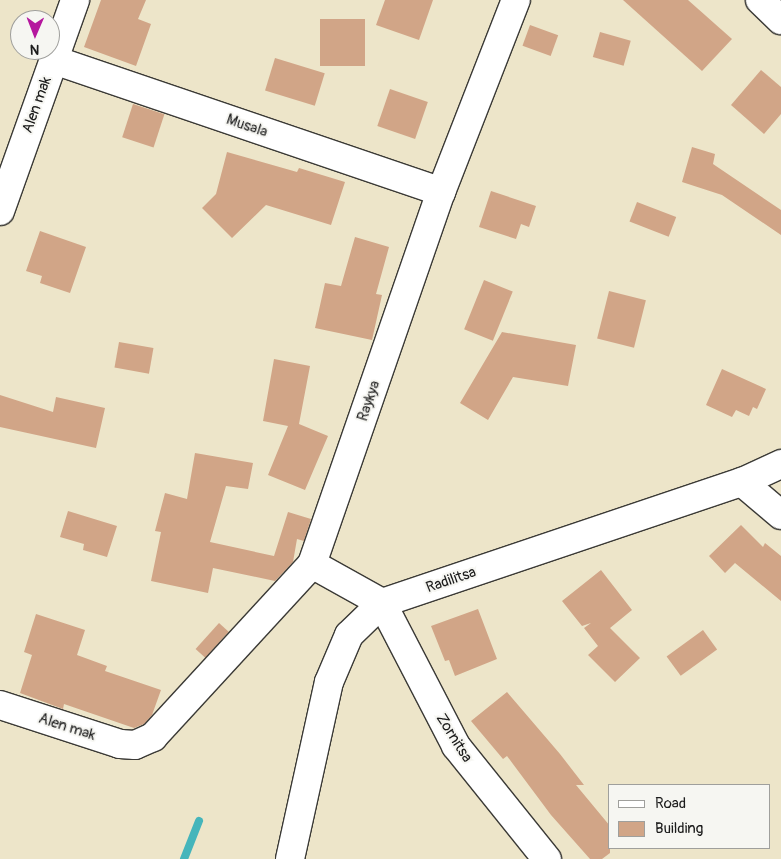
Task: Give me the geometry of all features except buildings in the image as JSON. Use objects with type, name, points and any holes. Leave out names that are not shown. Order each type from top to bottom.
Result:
[{"type":"street","name":"Alen mak","points":[[60,43],[75,0]]},
{"type":"street","name":"Raykya","points":[[135,745],[153,737],[312,564],[441,192],[516,0]]},
{"type":"street","points":[[760,0],[781,20]]},
{"type":"street","name":"Alen mak","points":[[2,197],[54,60]]},
{"type":"street","name":"Musala","points":[[54,60],[441,192]]},
{"type":"street","name":"Radilitsa","points":[[290,859],[329,682],[349,635],[382,604],[742,482],[781,464]]},
{"type":"street","points":[[742,482],[781,515]]},
{"type":"street","points":[[312,564],[382,604]]},
{"type":"street","name":"Zornitsa","points":[[382,604],[456,746],[547,859]]},
{"type":"street","name":"Alen mak","points":[[0,705],[120,744],[135,745]]},
{"type":"waterway","points":[[184,859],[199,821]]}]
